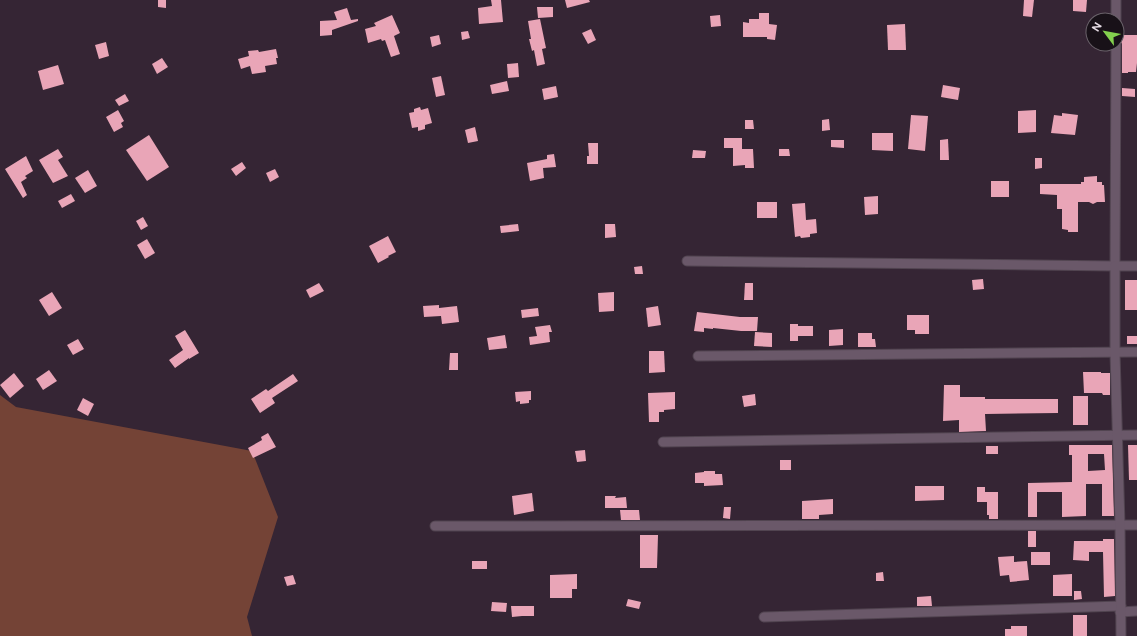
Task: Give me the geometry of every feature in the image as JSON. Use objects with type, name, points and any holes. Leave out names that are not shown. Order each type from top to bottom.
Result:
[{"type":"street","points":[[1116,0],[1116,12]]},
{"type":"street","points":[[1116,52],[1115,353],[1120,525],[1121,636]]},
{"type":"street","points":[[687,261],[1137,266]]},
{"type":"street","points":[[698,356],[1137,352]]},
{"type":"street","points":[[663,442],[1137,435]]},
{"type":"street","points":[[435,526],[1137,525]]},
{"type":"street","points":[[764,617],[1120,609],[1137,611]]},
{"type":"shaded area","points":[[0,395],[16,407],[252,451],[278,517],[247,617],[252,636],[0,636]]},
{"type":"building","points":[[158,0],[166,0],[166,8],[158,7]]},
{"type":"building","points":[[491,0],[501,0],[503,22],[479,24],[478,8],[492,6]]},
{"type":"building","points":[[565,0],[589,0],[590,2],[567,8]]},
{"type":"building","points":[[1024,0],[1034,0],[1032,17],[1023,16]]},
{"type":"building","points":[[1073,0],[1087,0],[1086,12],[1073,11]]},
{"type":"building","points":[[537,7],[553,7],[553,17],[538,18]]},
{"type":"building","points":[[347,8],[351,20],[358,19],[358,21],[332,30],[332,35],[320,36],[320,21],[337,20],[334,12]]},
{"type":"building","points":[[759,13],[769,13],[769,24],[777,25],[775,40],[767,39],[767,37],[743,37],[743,22],[749,23],[749,19],[759,19]]},
{"type":"building","points":[[392,15],[400,33],[394,36],[400,54],[391,57],[385,40],[382,41],[381,39],[368,43],[365,29],[376,26],[374,23]]},
{"type":"building","points":[[720,15],[721,26],[711,27],[710,16]]},
{"type":"building","points":[[540,19],[546,48],[542,49],[545,64],[537,66],[534,50],[532,51],[529,39],[531,39],[528,21]]},
{"type":"building","points":[[905,24],[906,50],[888,50],[887,25]]},
{"type":"building","points":[[591,29],[596,40],[588,44],[582,33]]},
{"type":"building","points":[[468,31],[470,38],[462,40],[461,32]]},
{"type":"building","points":[[439,35],[441,44],[432,47],[430,37]]},
{"type":"building","points":[[1125,35],[1137,35],[1136,72],[1122,73],[1122,52],[1125,52]]},
{"type":"building","points":[[106,42],[109,56],[99,59],[95,45]]},
{"type":"building","points":[[276,49],[278,58],[276,58],[277,64],[265,66],[266,72],[252,74],[250,66],[241,69],[238,59],[249,56],[248,51],[258,50],[259,52]]},
{"type":"building","points":[[162,58],[168,67],[157,74],[152,64]]},
{"type":"building","points":[[518,63],[519,77],[508,78],[507,64]]},
{"type":"building","points":[[58,65],[64,84],[43,90],[38,71]]},
{"type":"building","points":[[441,76],[445,95],[436,97],[432,78]]},
{"type":"building","points":[[507,81],[509,91],[492,94],[490,85]]},
{"type":"building","points":[[943,85],[960,88],[958,100],[941,97]]},
{"type":"building","points":[[556,86],[558,97],[544,100],[542,89]]},
{"type":"building","points":[[1122,88],[1135,89],[1135,97],[1122,96]]},
{"type":"building","points":[[125,94],[129,101],[119,106],[115,100]]},
{"type":"building","points":[[420,107],[421,110],[428,108],[432,123],[425,125],[425,129],[418,131],[418,127],[412,128],[409,113],[414,112],[414,109]]},
{"type":"building","points":[[118,110],[124,121],[121,123],[123,127],[114,132],[106,117]]},
{"type":"building","points":[[1036,110],[1036,132],[1018,133],[1018,111]]},
{"type":"building","points":[[1062,113],[1078,115],[1075,135],[1051,133],[1054,115],[1062,116]]},
{"type":"building","points":[[911,115],[928,116],[925,151],[908,149]]},
{"type":"building","points":[[829,119],[830,130],[822,131],[822,120]]},
{"type":"building","points":[[745,120],[753,120],[754,129],[745,129]]},
{"type":"building","points":[[475,127],[478,141],[468,143],[465,130]]},
{"type":"building","points":[[872,133],[893,133],[893,151],[872,150]]},
{"type":"building","points":[[149,135],[169,167],[147,181],[126,150]]},
{"type":"building","points":[[724,138],[742,138],[742,149],[753,149],[754,168],[745,168],[745,165],[733,166],[733,148],[724,148]]},
{"type":"building","points":[[948,139],[949,160],[940,160],[940,140]]},
{"type":"building","points":[[831,140],[844,140],[844,148],[831,147]]},
{"type":"building","points":[[588,143],[598,143],[598,164],[587,164],[587,156],[589,156]]},
{"type":"building","points":[[58,149],[63,157],[58,160],[68,176],[53,183],[39,160]]},
{"type":"building","points":[[779,149],[789,149],[790,156],[779,156]]},
{"type":"building","points":[[693,150],[706,151],[705,158],[692,158]]},
{"type":"building","points":[[554,154],[556,167],[543,168],[544,178],[530,181],[527,163],[547,159],[547,155]]},
{"type":"building","points":[[26,156],[33,171],[25,176],[27,178],[21,182],[27,195],[23,198],[5,169]]},
{"type":"building","points":[[1035,158],[1042,158],[1042,168],[1035,169]]},
{"type":"building","points":[[242,162],[246,168],[236,176],[231,169]]},
{"type":"building","points":[[275,169],[279,177],[270,182],[266,173]]},
{"type":"building","points":[[88,170],[97,186],[85,193],[75,178]]},
{"type":"building","points":[[1097,176],[1097,182],[1102,182],[1102,185],[1104,185],[1105,202],[1097,202],[1093,204],[1089,202],[1078,202],[1078,232],[1068,232],[1068,230],[1062,229],[1062,209],[1057,209],[1057,195],[1040,194],[1040,184],[1081,184],[1081,182],[1084,182],[1084,177]]},
{"type":"building","points":[[991,181],[1009,181],[1009,197],[991,197]]},
{"type":"building","points":[[71,194],[75,201],[62,208],[58,201]]},
{"type":"building","points":[[878,196],[878,214],[865,215],[864,197]]},
{"type":"building","points":[[757,202],[777,202],[777,218],[757,218]]},
{"type":"building","points":[[805,203],[806,220],[816,219],[817,233],[810,234],[810,237],[795,237],[792,204]]},
{"type":"building","points":[[143,217],[148,226],[141,230],[136,221]]},
{"type":"building","points":[[518,224],[519,231],[501,233],[500,226]]},
{"type":"building","points":[[605,224],[615,224],[616,237],[605,238]]},
{"type":"building","points":[[388,236],[396,252],[378,263],[369,246]]},
{"type":"building","points":[[147,239],[155,253],[145,259],[137,245]]},
{"type":"building","points":[[642,266],[643,274],[635,274],[634,267]]},
{"type":"building","points":[[983,279],[984,289],[973,290],[972,280]]},
{"type":"building","points":[[1125,280],[1137,280],[1137,310],[1125,310]]},
{"type":"building","points":[[319,283],[324,291],[310,298],[306,290]]},
{"type":"building","points":[[745,283],[753,283],[753,300],[744,300]]},
{"type":"building","points":[[52,292],[62,308],[49,316],[39,300]]},
{"type":"building","points":[[614,292],[614,311],[599,312],[598,293]]},
{"type":"building","points":[[439,305],[439,308],[457,306],[459,322],[442,324],[441,316],[424,317],[423,306]]},
{"type":"building","points":[[658,306],[661,325],[648,327],[646,308]]},
{"type":"building","points":[[538,308],[539,316],[522,318],[521,310]]},
{"type":"building","points":[[697,312],[740,317],[758,317],[757,331],[704,328],[704,332],[694,331]]},
{"type":"building","points":[[907,315],[929,315],[929,334],[915,334],[915,330],[907,330]]},
{"type":"building","points":[[790,324],[798,324],[798,326],[813,326],[813,336],[798,336],[798,341],[790,341]]},
{"type":"building","points":[[550,325],[552,332],[549,332],[550,342],[530,345],[529,337],[537,336],[535,327]]},
{"type":"building","points":[[843,329],[843,345],[829,346],[829,330]]},
{"type":"building","points":[[185,330],[199,353],[175,368],[169,360],[183,350],[175,336]]},
{"type":"building","points":[[755,332],[772,333],[772,347],[754,346]]},
{"type":"building","points":[[858,333],[872,333],[872,339],[875,339],[876,347],[858,347]]},
{"type":"building","points":[[505,335],[507,348],[489,350],[487,338]]},
{"type":"building","points":[[1127,336],[1137,336],[1137,344],[1127,344]]},
{"type":"building","points":[[78,339],[84,349],[73,355],[67,345]]},
{"type":"building","points":[[649,351],[664,351],[665,372],[649,373]]},
{"type":"building","points":[[450,353],[458,353],[458,370],[449,370]]},
{"type":"building","points":[[49,370],[57,381],[43,390],[36,379]]},
{"type":"building","points":[[1083,372],[1110,373],[1110,395],[1103,395],[1102,393],[1084,393]]},
{"type":"building","points":[[14,373],[24,386],[10,398],[0,385]]},
{"type":"building","points":[[293,374],[298,381],[272,398],[275,403],[260,413],[251,399],[266,389],[268,391]]},
{"type":"building","points":[[944,385],[960,385],[960,397],[985,397],[985,399],[1058,399],[1058,413],[985,414],[986,431],[959,432],[959,420],[943,421]]},
{"type":"building","points":[[531,391],[531,400],[529,400],[529,403],[520,404],[520,401],[516,402],[515,392]]},
{"type":"building","points":[[675,392],[675,409],[659,412],[659,422],[649,422],[648,393]]},
{"type":"building","points":[[755,394],[756,405],[744,407],[742,396]]},
{"type":"building","points":[[1073,396],[1088,396],[1088,425],[1073,425]]},
{"type":"building","points":[[83,398],[94,404],[88,416],[77,410]]},
{"type":"building","points":[[268,433],[276,447],[253,458],[248,448],[262,440],[261,437]]},
{"type":"building","points":[[1069,445],[1112,445],[1114,516],[1102,516],[1102,484],[1086,484],[1086,516],[1062,517],[1062,492],[1037,492],[1037,517],[1028,517],[1028,483],[1072,482],[1072,455],[1069,455]],"holes":[[[1088,454],[1104,454],[1105,470],[1088,471]]]},
{"type":"building","points":[[1128,445],[1137,445],[1137,480],[1129,480]]},
{"type":"building","points":[[986,446],[998,446],[998,454],[986,454]]},
{"type":"building","points":[[585,450],[586,461],[577,462],[575,451]]},
{"type":"building","points":[[780,460],[791,460],[791,470],[780,470]]},
{"type":"building","points":[[715,471],[715,474],[722,474],[723,485],[704,486],[704,483],[695,483],[695,473]]},
{"type":"building","points":[[915,486],[944,486],[944,500],[915,501]]},
{"type":"building","points":[[977,487],[985,487],[985,492],[998,492],[998,519],[989,519],[989,515],[987,515],[987,502],[977,502]]},
{"type":"building","points":[[532,493],[534,511],[514,515],[512,496]]},
{"type":"building","points":[[605,496],[616,496],[615,498],[626,497],[627,508],[605,508]]},
{"type":"building","points":[[833,499],[833,514],[819,515],[819,519],[802,519],[802,501]]},
{"type":"building","points":[[724,507],[731,507],[730,519],[723,518]]},
{"type":"building","points":[[620,510],[639,510],[640,520],[621,520]]},
{"type":"building","points":[[1028,531],[1036,531],[1036,547],[1028,547]]},
{"type":"building","points":[[640,535],[658,535],[657,568],[640,568]]},
{"type":"building","points":[[1103,539],[1114,539],[1115,596],[1104,597],[1103,552],[1089,552],[1089,561],[1073,560],[1074,541],[1103,541]]},
{"type":"building","points":[[1031,552],[1050,552],[1050,565],[1031,565]]},
{"type":"building","points":[[1014,556],[1014,562],[1027,561],[1029,580],[1010,582],[1009,575],[1000,576],[998,557]]},
{"type":"building","points":[[472,561],[487,561],[487,569],[472,569]]},
{"type":"building","points":[[883,572],[884,581],[876,581],[876,573]]},
{"type":"building","points":[[577,574],[577,589],[572,589],[572,598],[550,598],[550,575]]},
{"type":"building","points":[[1072,574],[1072,596],[1053,596],[1053,575]]},
{"type":"building","points":[[293,575],[296,584],[287,586],[284,577]]},
{"type":"building","points":[[1074,591],[1081,591],[1082,599],[1074,600]]},
{"type":"building","points":[[931,596],[932,606],[917,606],[917,597]]},
{"type":"building","points":[[628,599],[641,602],[639,609],[626,606]]},
{"type":"building","points":[[492,602],[507,603],[506,612],[491,611]]},
{"type":"building","points":[[511,606],[534,606],[534,616],[512,617]]},
{"type":"building","points":[[1073,615],[1087,615],[1087,636],[1073,636]]},
{"type":"building","points":[[1011,626],[1027,626],[1027,636],[1005,636],[1005,629],[1011,629]]}]
